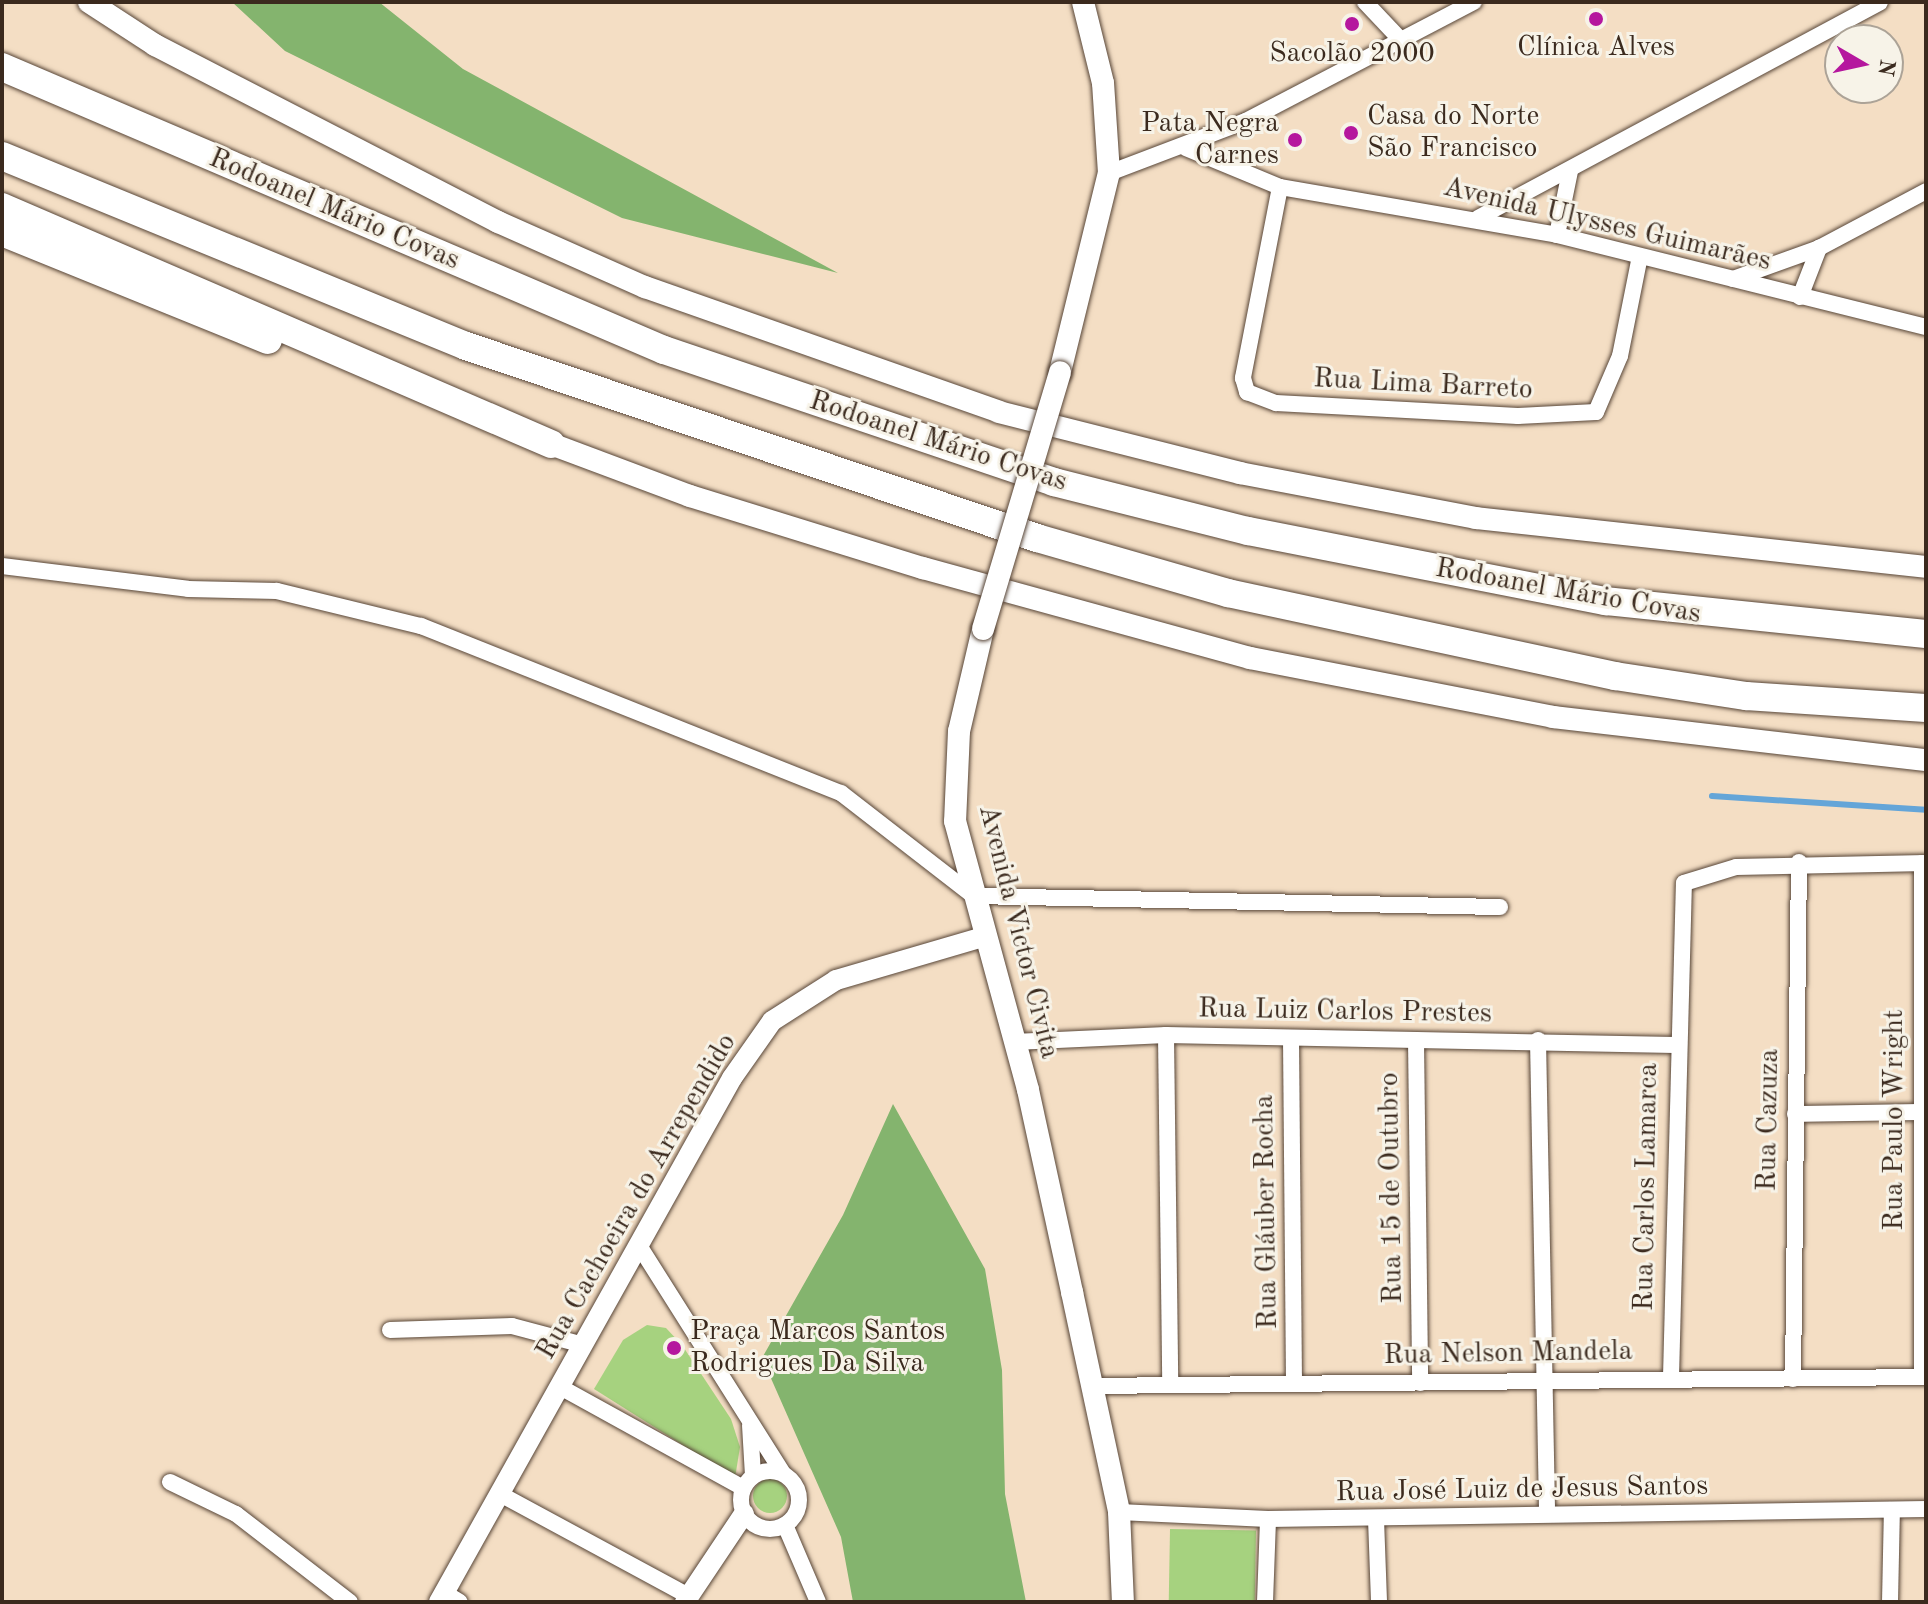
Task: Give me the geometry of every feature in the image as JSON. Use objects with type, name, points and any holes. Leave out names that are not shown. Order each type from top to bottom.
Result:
[{"type":"highway","name":"Rodoanel Mário Covas","points":[[2,67],[664,350],[1054,482],[1548,591],[1725,619],[1926,634]]},
{"type":"highway","name":"Rodoanel Mário Covas","points":[[2,156],[466,346],[1199,584],[1615,676],[1746,696],[1926,708]]},
{"type":"highway","points":[[2,207],[551,444]]},
{"type":"highway","points":[[2,232],[479,423],[551,444]]},
{"type":"main road","points":[[89,2],[155,45],[498,222],[645,287],[999,412],[1240,473],[1476,518],[1926,567]]},
{"type":"main road","name":"Avenida Victor Civita","points":[[1083,2],[1103,83],[1109,173],[1060,372],[983,629],[952,781],[983,937],[1014,1042],[1119,1512],[1123,1602]]},
{"type":"main road","points":[[551,444],[690,496],[923,568],[1250,658],[1567,719],[1926,760]]},
{"type":"street","points":[[1365,2],[1399,38]]},
{"type":"street","points":[[1109,173],[1186,148],[1474,2]]},
{"type":"street","points":[[1478,218],[1880,2]]},
{"type":"street","name":"Avenida Ulysses Guimarães","points":[[1186,148],[1280,187],[1478,218],[1557,235],[1926,327]]},
{"type":"street","points":[[1557,235],[1570,171]]},
{"type":"street","name":"Rua Lima Barreto","points":[[1280,187],[1243,378],[1247,392],[1276,403],[1333,408],[1582,416],[1607,400],[1640,256]]},
{"type":"street","points":[[1731,280],[1819,248],[1926,191]]},
{"type":"street","points":[[1800,297],[1819,248]]},
{"type":"street","points":[[2,566],[188,589],[277,591],[421,626],[841,793],[974,896],[1500,907]]},
{"type":"street","points":[[1799,862],[1924,863]]},
{"type":"street","name":"Rua Carlos Lamarca","points":[[1671,1377],[1675,1045],[1684,883],[1736,867],[1799,862]]},
{"type":"street","name":"Rua Cazuza","points":[[1793,1379],[1799,862]]},
{"type":"street","name":"Rua Paulo Wright","points":[[1924,863],[1924,1377]]},
{"type":"street","name":"Rua Cachoeira do Arrependido","points":[[448,1599],[500,1494],[772,1021],[836,980],[983,937]]},
{"type":"street","points":[[1166,1035],[1170,1382]]},
{"type":"street","name":"Rua Luiz Carlos Prestes","points":[[1014,1042],[1166,1035],[1675,1045]]},
{"type":"street","name":"Rua Gláuber Rocha","points":[[1291,1039],[1294,1384]]},
{"type":"street","name":"Rua 15 de Outubro","points":[[1416,1040],[1420,1383]]},
{"type":"street","points":[[1538,1040],[1547,1514]]},
{"type":"street","points":[[1795,1114],[1923,1112]]},
{"type":"street","points":[[640,1247],[750,1423],[799,1494],[785,1525],[818,1602]]},
{"type":"street","points":[[390,1330],[512,1326],[584,1345]]},
{"type":"street","name":"Rua Nelson Mandela","points":[[1092,1386],[1170,1382],[1294,1384],[1545,1378],[1924,1377]]},
{"type":"street","points":[[562,1388],[748,1482],[783,1473]]},
{"type":"street","points":[[500,1494],[687,1599],[744,1514],[750,1423]]},
{"type":"street","points":[[170,1482],[236,1514],[350,1602]]},
{"type":"street","name":"Rua José Luiz de Jesus Santos","points":[[1119,1512],[1268,1519],[1376,1519],[1926,1509]]},
{"type":"street","points":[[1890,1602],[1892,1510]]},
{"type":"street","points":[[744,1514],[762,1528],[785,1525]]},
{"type":"street","points":[[1265,1602],[1268,1519]]},
{"type":"street","points":[[1376,1519],[1379,1602]]},
{"type":"green space","points":[[232,2],[379,2],[463,69],[838,273],[622,218],[285,51]]},
{"type":"green space","points":[[893,1104],[985,1269],[1002,1370],[1005,1494],[1026,1602],[853,1602],[841,1537],[762,1358],[843,1215]]},
{"type":"green space","points":[[647,1325],[666,1328],[682,1345],[731,1419],[740,1447],[735,1478],[594,1389],[623,1340]]},
{"type":"green space","points":[[770,1479],[782,1484],[787,1496],[782,1508],[770,1513],[758,1508],[753,1496],[758,1484]]},
{"type":"green space","points":[[1170,1529],[1256,1531],[1255,1602],[1169,1602]]},
{"type":"waterway","points":[[1712,796],[1926,810]]},
{"type":"place","name":"Clínica Alves","points":[[1596,19]]},
{"type":"place","name":"Sacolão 2000","points":[[1352,24]]},
{"type":"place","name":"Casa do Norte São Francisco","points":[[1351,133]]},
{"type":"place","name":"Pata Negra Carnes","points":[[1295,140]]},
{"type":"place","name":"Praça Marcos Santos Rodrigues Da Silva","points":[[674,1348]]}]
